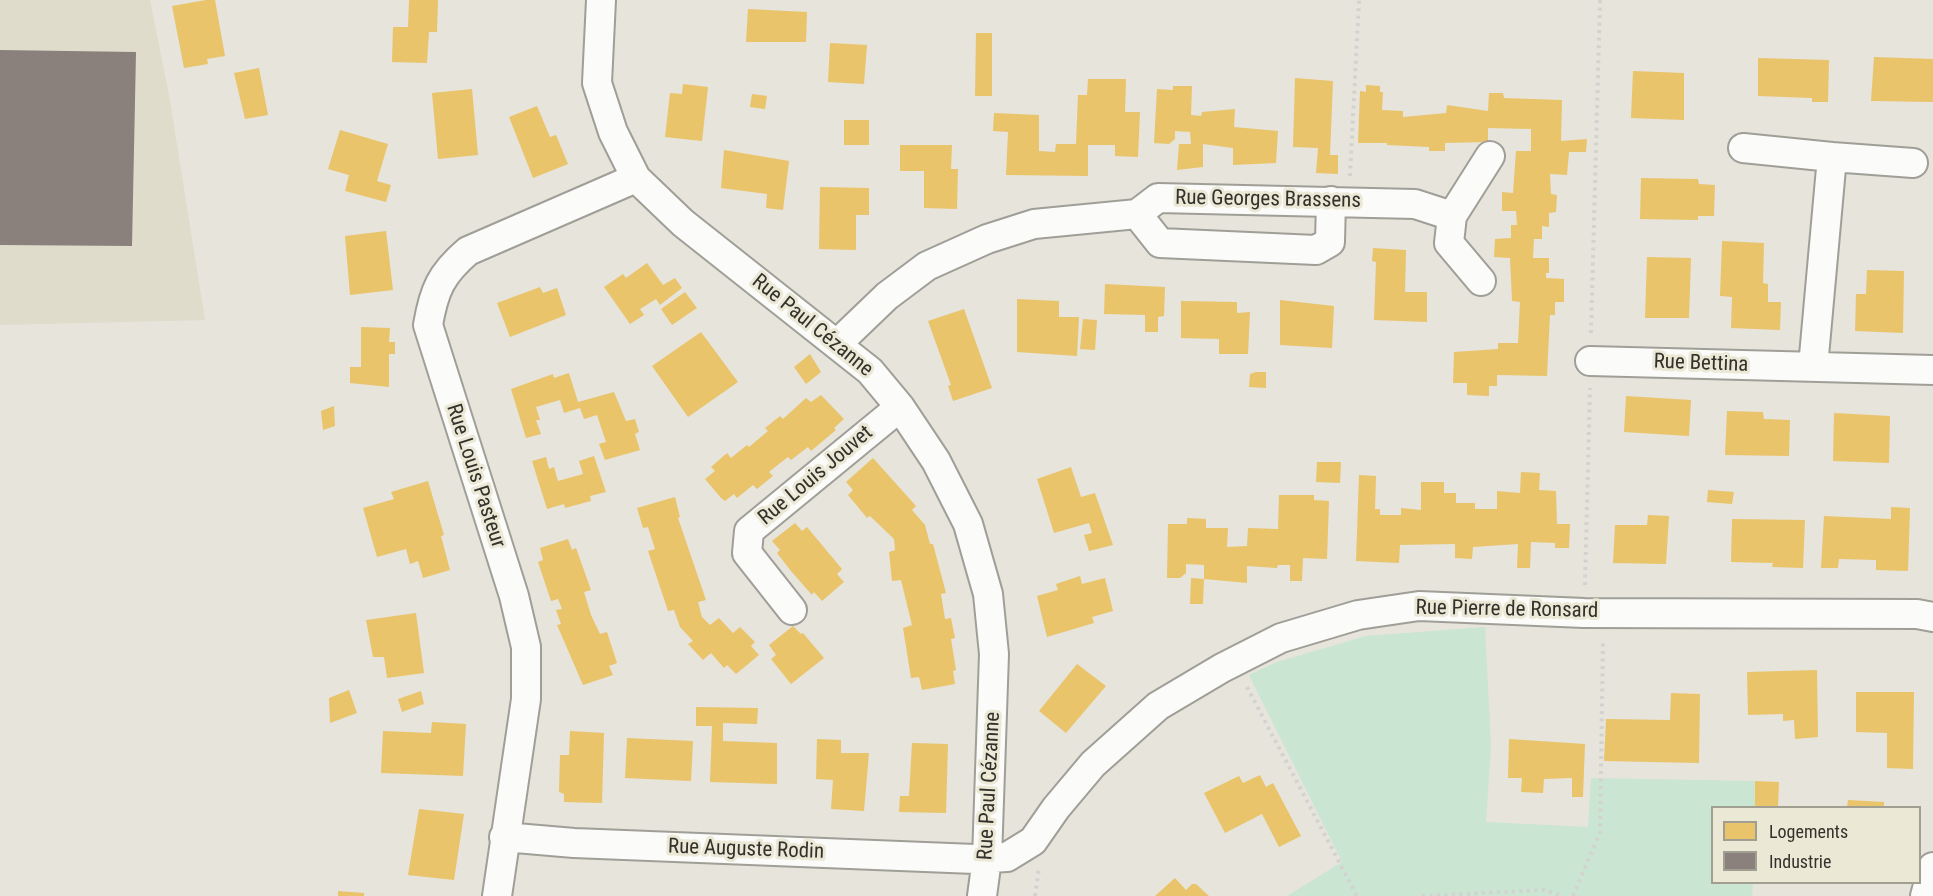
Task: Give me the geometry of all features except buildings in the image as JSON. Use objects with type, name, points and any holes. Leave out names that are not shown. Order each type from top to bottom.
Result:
[{"type":"street","name":"Rue Paul Cézanne","points":[[601,0],[597,83],[613,132],[636,178],[683,223],[838,343],[870,371],[900,406],[936,461],[969,524],[988,594],[994,654],[987,859],[982,896]]},
{"type":"street","points":[[1743,148],[1913,163]]},
{"type":"street","points":[[1481,281],[1449,243],[1452,216],[1490,156]]},
{"type":"street","points":[[1813,367],[1832,157]]},
{"type":"street","name":"Rue Louis Pasteur","points":[[496,896],[526,699],[526,647],[514,596],[428,325],[433,297],[448,268],[468,251],[636,178]]},
{"type":"street","name":"Rue Georges Brassens","points":[[838,343],[887,296],[927,266],[987,239],[1034,224],[1137,214],[1158,198],[1415,204],[1452,216]]},
{"type":"street","points":[[1137,214],[1160,243],[1316,250],[1330,242],[1340,201]]},
{"type":"street","name":"Rue Bettina","points":[[1590,361],[1933,370]]},
{"type":"street","name":"Rue Louis Jouvet","points":[[792,610],[747,553],[749,531],[900,406]]},
{"type":"street","name":"Rue Pierre de Ronsard","points":[[987,859],[1007,857],[1033,841],[1056,808],[1093,764],[1158,706],[1234,662],[1292,635],[1358,615],[1419,606],[1594,612],[1917,614],[1933,617]]},
{"type":"street","name":"Rue Auguste Rodin","points":[[504,837],[586,843],[987,859]]},
{"type":"street","points":[[1925,896],[1933,867]]},
{"type":"path","points":[[1340,201],[1359,0]]},
{"type":"path","points":[[1573,896],[1600,832],[1590,361],[1600,0]]},
{"type":"path","points":[[1234,662],[1356,896]]},
{"type":"path","points":[[1422,896],[1544,890],[1562,896]]},
{"type":"shaded area","points":[[0,0],[150,0],[169,95],[205,320],[0,325]]},
{"type":"green space","points":[[1485,627],[1491,747],[1486,822],[1588,827],[1591,778],[1755,781],[1755,806],[1711,806],[1711,884],[1753,884],[1752,896],[1287,896],[1342,862],[1249,675],[1277,662],[1366,636]]}]
